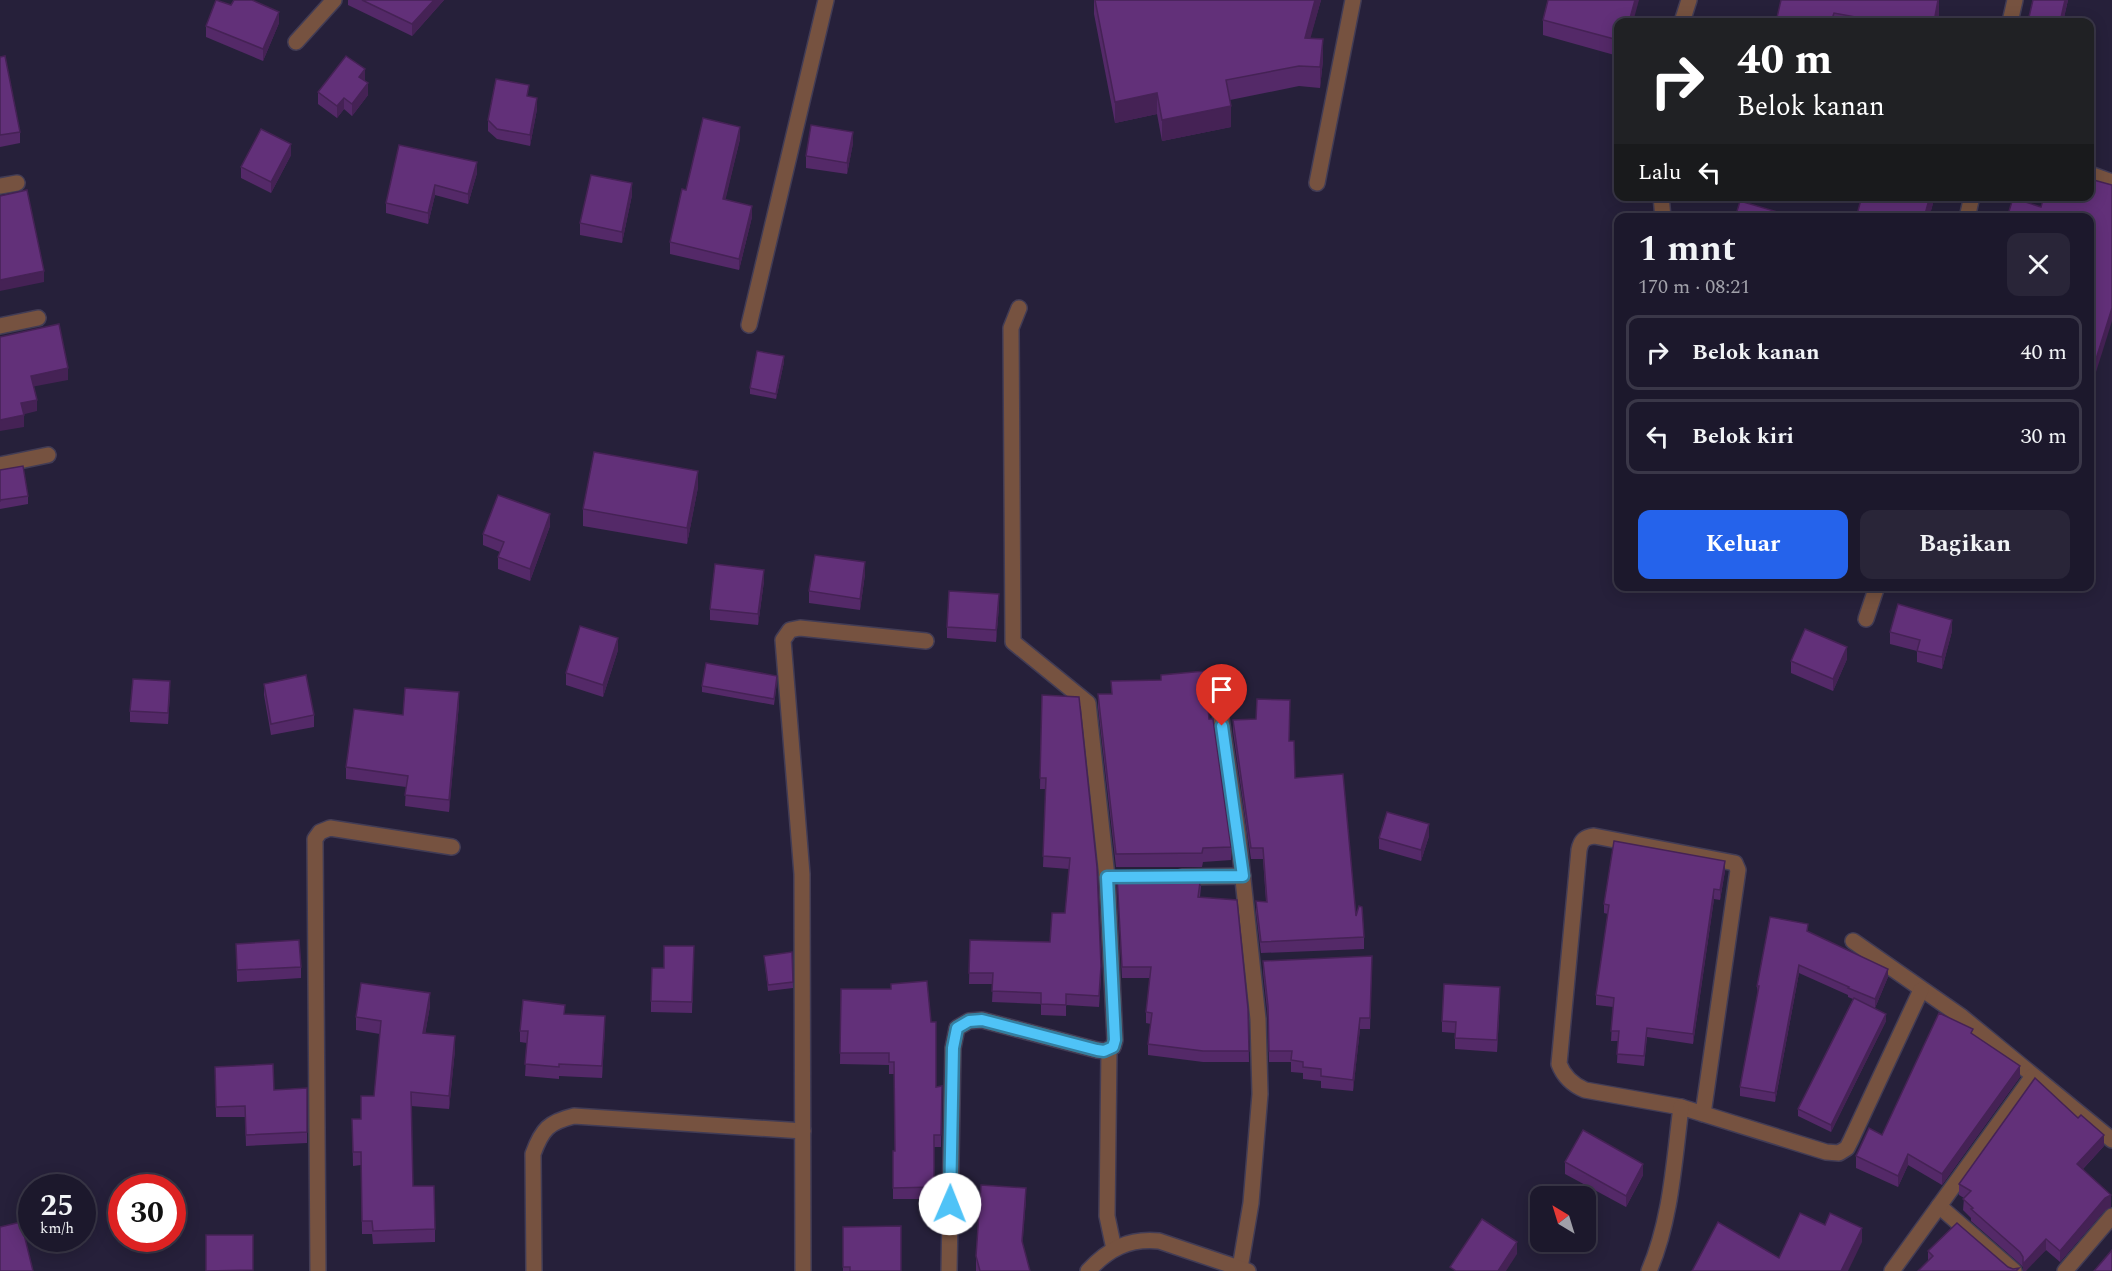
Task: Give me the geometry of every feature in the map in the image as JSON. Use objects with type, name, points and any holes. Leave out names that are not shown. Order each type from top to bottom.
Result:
[{"type":"street","points":[[296,42],[334,0]]},
{"type":"street","points":[[749,325],[826,0]]},
{"type":"street","points":[[1317,183],[1353,0]]},
{"type":"street","points":[[1683,18],[1689,0]]},
{"type":"street","points":[[2011,18],[2015,0]]},
{"type":"street","points":[[2094,175],[2112,182]]},
{"type":"street","points":[[0,186],[16,183]]},
{"type":"street","points":[[949,1271],[953,1048],[957,1028],[969,1021],[982,1020],[1097,1050],[1109,1050],[1113,1047],[1115,1040],[1112,877],[1088,703],[1013,642],[1011,328],[1019,308]]},
{"type":"street","points":[[0,326],[38,318]]},
{"type":"street","points":[[0,465],[48,455]]},
{"type":"street","points":[[1866,619],[1875,591]]},
{"type":"street","points":[[803,1271],[802,874],[783,640],[790,630],[800,628],[926,641]]},
{"type":"street","points":[[1088,1271],[1114,1249],[1136,1241],[1159,1241],[1244,1270],[1260,1094],[1259,962],[1243,876],[1219,705]]},
{"type":"street","points":[[318,1271],[315,839],[320,832],[330,828],[452,847]]},
{"type":"street","points":[[1703,1114],[1738,865],[1606,838],[1587,837],[1580,844],[1579,850],[1559,1064],[1561,1071],[1575,1086],[1585,1090],[1681,1107],[1703,1114],[1826,1152],[1835,1154],[1843,1152],[1851,1140],[1921,990]]},
{"type":"street","points":[[1163,877],[1243,876]]},
{"type":"street","points":[[1853,941],[1962,1017],[2112,1140]]},
{"type":"street","points":[[1109,1050],[1107,1216],[1114,1249]]},
{"type":"street","points":[[1892,1271],[2033,1076]]},
{"type":"street","points":[[1649,1271],[1660,1245],[1665,1220],[1681,1107]]},
{"type":"street","points":[[534,1271],[533,1154],[538,1138],[557,1120],[574,1116],[803,1131]]},
{"type":"street","points":[[1939,1206],[2014,1271]]},
{"type":"street","points":[[2065,1271],[2112,1216]]},
{"type":"building","points":[[216,0],[231,5],[234,0],[252,0],[279,12],[263,49],[206,26]]},
{"type":"building","points":[[362,0],[434,0],[412,24]]},
{"type":"building","points":[[1095,0],[1315,0],[1305,38],[1323,39],[1320,67],[1299,66],[1226,80],[1231,106],[1162,120],[1157,93],[1115,102]]},
{"type":"building","points":[[1548,0],[1635,0],[1630,18],[1614,18],[1614,39],[1543,20]]},
{"type":"building","points":[[1781,0],[1938,0],[1935,18],[1861,18],[1834,13],[1832,18],[1777,18]]},
{"type":"building","points":[[2033,0],[2065,0],[2061,18],[2029,17]]},
{"type":"building","points":[[5,56],[20,132],[0,135],[0,57]]},
{"type":"building","points":[[346,56],[365,69],[359,77],[368,83],[352,104],[344,98],[337,106],[318,92]]},
{"type":"building","points":[[496,79],[529,85],[527,96],[537,98],[530,135],[497,129],[488,120]]},
{"type":"building","points":[[703,118],[740,127],[723,199],[752,206],[739,259],[670,242],[682,189],[686,190]]},
{"type":"building","points":[[811,125],[853,132],[847,163],[806,156]]},
{"type":"building","points":[[261,129],[291,144],[271,182],[241,167]]},
{"type":"building","points":[[399,145],[477,162],[468,194],[435,185],[428,213],[386,203]]},
{"type":"building","points":[[591,175],[632,183],[622,232],[580,223]]},
{"type":"building","points":[[2094,180],[2112,185],[2112,308],[2094,365],[2094,213],[2008,213],[2012,201],[2022,201],[2041,207],[2043,201],[2094,201]]},
{"type":"building","points":[[27,190],[44,271],[0,280],[0,196]]},
{"type":"building","points":[[1740,201],[1781,213],[1736,213]]},
{"type":"building","points":[[1861,201],[1929,201],[1925,213],[1857,213]]},
{"type":"building","points":[[59,324],[68,368],[31,376],[37,400],[21,403],[24,415],[0,420],[0,337]]},
{"type":"building","points":[[757,351],[784,356],[776,394],[750,388]]},
{"type":"building","points":[[594,452],[698,471],[687,528],[583,509]]},
{"type":"building","points":[[23,466],[28,496],[0,500],[0,470]]},
{"type":"building","points":[[498,495],[550,514],[530,569],[498,557],[504,542],[483,534]]},
{"type":"building","points":[[815,555],[865,562],[860,599],[809,591]]},
{"type":"building","points":[[715,564],[764,570],[758,614],[710,609]]},
{"type":"building","points":[[949,591],[999,594],[996,630],[947,627]]},
{"type":"building","points":[[1898,604],[1952,620],[1942,657],[1917,651],[1920,640],[1890,632]]},
{"type":"building","points":[[580,626],[618,638],[603,685],[566,673]]},
{"type":"building","points":[[1805,629],[1847,647],[1833,679],[1791,661]]},
{"type":"building","points":[[706,663],[777,676],[774,699],[702,686]]},
{"type":"building","points":[[1205,671],[1209,719],[1213,719],[1231,847],[1203,848],[1202,853],[1116,854],[1098,694],[1112,694],[1111,681],[1161,680],[1161,675]]},
{"type":"building","points":[[306,675],[314,715],[271,724],[264,684]]},
{"type":"building","points":[[133,679],[170,681],[168,713],[130,711]]},
{"type":"building","points":[[405,688],[459,692],[449,800],[405,795],[408,776],[346,767],[354,709],[403,715]]},
{"type":"building","points":[[1042,695],[1079,697],[1097,867],[1101,966],[1099,996],[1066,994],[1066,1005],[1041,1004],[1041,993],[992,991],[993,973],[969,973],[970,940],[1050,942],[1052,913],[1065,913],[1070,858],[1043,856],[1046,778],[1040,778]]},
{"type":"building","points":[[1257,699],[1290,700],[1289,741],[1294,741],[1295,778],[1343,774],[1356,916],[1359,906],[1362,907],[1364,937],[1261,942],[1256,901],[1267,902],[1263,848],[1251,848],[1233,720],[1256,719]]},
{"type":"building","points":[[1387,812],[1429,824],[1421,850],[1379,838]]},
{"type":"building","points":[[1614,841],[1725,861],[1720,890],[1714,889],[1693,1034],[1647,1028],[1644,1056],[1617,1054],[1619,1031],[1611,1031],[1614,998],[1596,995],[1609,905],[1604,904]]},
{"type":"building","points":[[1201,875],[1198,897],[1237,900],[1248,1009],[1249,1051],[1203,1051],[1148,1044],[1152,1013],[1146,1012],[1151,967],[1122,967],[1117,876]]},
{"type":"building","points":[[1770,917],[1808,924],[1807,931],[1888,969],[1875,999],[1799,965],[1775,1093],[1740,1087]]},
{"type":"building","points":[[299,940],[301,967],[237,970],[236,944]]},
{"type":"building","points":[[664,946],[694,946],[692,1002],[651,1001],[652,968],[664,968]]},
{"type":"building","points":[[792,952],[793,982],[768,985],[764,956]]},
{"type":"building","points":[[1372,956],[1370,1018],[1360,1018],[1353,1080],[1321,1076],[1321,1069],[1303,1067],[1303,1062],[1291,1060],[1292,1051],[1269,1051],[1268,1006],[1263,961]]},
{"type":"building","points":[[927,981],[931,1022],[936,1022],[936,1087],[942,1086],[941,1135],[934,1135],[934,1187],[893,1188],[894,1062],[889,1062],[889,1053],[840,1053],[841,989],[891,989],[891,984]]},
{"type":"building","points":[[361,983],[430,993],[423,1033],[455,1036],[449,1096],[411,1092],[413,1186],[434,1186],[435,1229],[373,1231],[372,1221],[362,1221],[361,1152],[353,1152],[352,1119],[361,1119],[361,1096],[374,1096],[381,1021],[356,1017]]},
{"type":"building","points":[[1444,984],[1500,987],[1497,1040],[1455,1038],[1456,1022],[1442,1021]]},
{"type":"building","points":[[1854,998],[1886,1014],[1831,1125],[1798,1109]]},
{"type":"building","points":[[523,1000],[565,1005],[564,1014],[605,1016],[602,1066],[559,1064],[559,1067],[525,1064],[528,1031],[520,1031]]},
{"type":"building","points":[[1939,1013],[1973,1029],[1971,1033],[2020,1066],[1942,1174],[1908,1154],[1898,1176],[1856,1156],[1869,1128],[1882,1135]]},
{"type":"building","points":[[273,1064],[274,1090],[307,1088],[307,1132],[246,1135],[245,1106],[216,1107],[215,1067]]},
{"type":"building","points":[[2035,1078],[2078,1118],[2081,1115],[2104,1135],[2077,1164],[2111,1195],[2105,1198],[2060,1251],[2046,1239],[2023,1264],[2020,1252],[1971,1209],[1973,1208],[1963,1199],[1971,1191],[1959,1184]]},
{"type":"building","points":[[1583,1130],[1643,1164],[1626,1196],[1565,1162]]},
{"type":"building","points":[[981,1185],[1026,1188],[1022,1241],[1030,1271],[980,1271],[976,1256]]},
{"type":"building","points":[[1800,1213],[1825,1225],[1830,1213],[1862,1228],[1841,1271],[1692,1271],[1718,1222],[1779,1258]]},
{"type":"building","points":[[1482,1219],[1517,1242],[1498,1271],[1456,1271],[1450,1267]]},
{"type":"building","points":[[18,1223],[18,1252],[28,1252],[33,1271],[0,1271],[0,1227]]},
{"type":"building","points":[[1957,1223],[2008,1267],[2019,1268],[2016,1271],[1918,1271],[1933,1256],[1928,1251]]},
{"type":"building","points":[[901,1226],[901,1271],[850,1271],[850,1267],[843,1267],[843,1227]]},
{"type":"building","points":[[206,1235],[253,1235],[253,1270],[206,1271]]},
{"type":"building","points":[[2112,1250],[2112,1271],[2094,1271]]},
{"type":"route","points":[[950,1204],[953,1048],[957,1028],[969,1021],[982,1020],[1097,1050],[1109,1050],[1113,1047],[1115,1040],[1107,877],[1243,876],[1222,726]]}]
